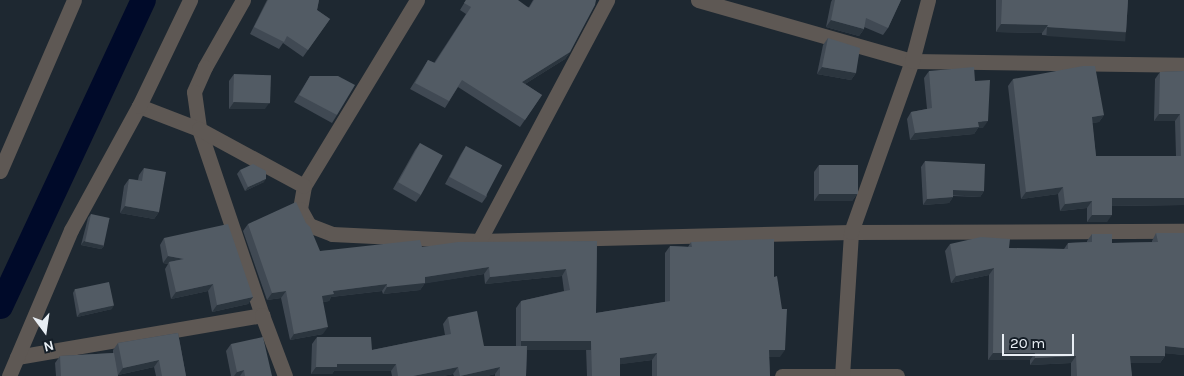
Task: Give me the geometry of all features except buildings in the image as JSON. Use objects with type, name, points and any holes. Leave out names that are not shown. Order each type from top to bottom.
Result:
[{"type":"street","points":[[0,171],[74,0]]},
{"type":"street","points":[[9,376],[71,230],[139,106],[190,0]]},
{"type":"street","points":[[243,0],[205,67],[194,92],[199,128],[262,315],[285,376]]},
{"type":"street","points":[[417,0],[304,186],[300,209],[309,225],[332,234],[478,241],[851,232],[1184,231]]},
{"type":"street","points":[[478,241],[607,0]]},
{"type":"street","points":[[698,0],[912,61],[1184,65]]},
{"type":"street","points":[[842,375],[851,232],[912,61],[928,0]]},
{"type":"street","points":[[139,106],[199,128],[304,186]]},
{"type":"street","points":[[17,358],[262,315]]},
{"type":"street","points":[[782,376],[897,376]]},
{"type":"waterway","points":[[0,306],[143,0]]}]
